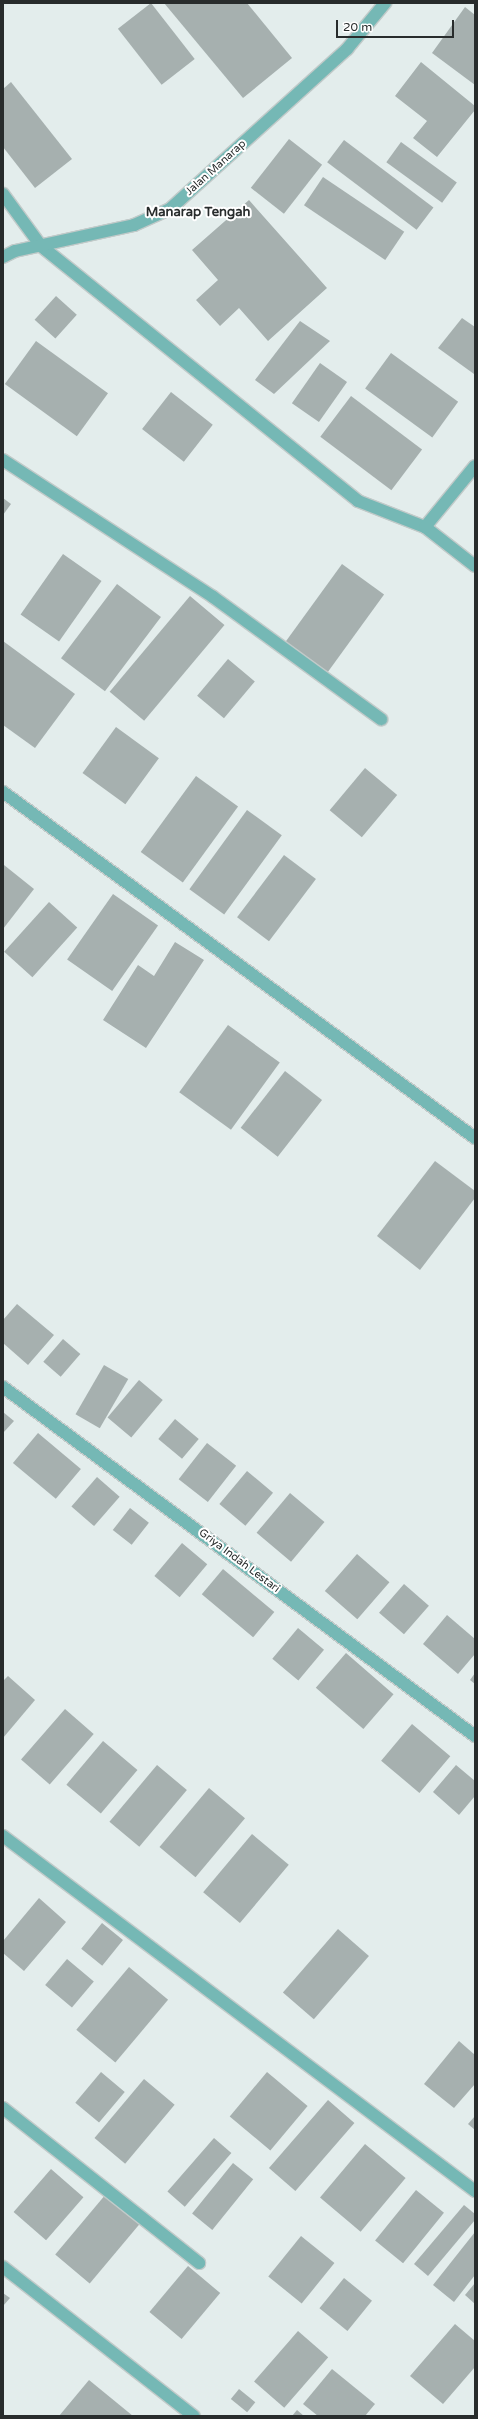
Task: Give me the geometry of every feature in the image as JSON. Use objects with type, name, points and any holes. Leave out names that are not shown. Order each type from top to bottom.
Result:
[{"type":"street","name":"Jalan Manarap","points":[[3,257],[15,251],[134,225],[170,209],[347,49],[385,3]]},
{"type":"street","points":[[3,194],[41,246],[358,501],[425,527],[475,566]]},
{"type":"street","points":[[3,460],[213,598],[381,719]]},
{"type":"street","points":[[425,527],[475,466]]},
{"type":"street","points":[[3,792],[475,1138]]},
{"type":"street","name":"Griya Indah Lestari","points":[[3,1386],[475,1736]]},
{"type":"street","points":[[3,1836],[475,2192]]},
{"type":"street","points":[[3,2108],[199,2263]]},
{"type":"street","points":[[3,2267],[194,2416]]},
{"type":"building","points":[[151,3],[195,59],[162,85],[118,29]]},
{"type":"building","points":[[164,3],[247,3],[292,58],[243,98]]},
{"type":"building","points":[[465,7],[475,15],[475,85],[432,53]]},
{"type":"building","points":[[421,62],[475,106],[475,110],[437,157],[413,138],[427,121],[395,96]]},
{"type":"building","points":[[11,82],[72,159],[35,188],[3,147],[3,89]]},
{"type":"building","points":[[289,139],[322,165],[284,214],[251,188]]},
{"type":"building","points":[[344,140],[433,207],[417,230],[327,162]]},
{"type":"building","points":[[401,142],[457,183],[442,203],[386,162]]},
{"type":"building","points":[[323,177],[404,232],[385,260],[304,205]]},
{"type":"building","points":[[249,200],[327,288],[268,341],[239,308],[220,326],[196,300],[218,280],[192,250]]},
{"type":"building","points":[[56,296],[77,315],[55,339],[35,320]]},
{"type":"building","points":[[462,318],[475,327],[474,374],[438,348]]},
{"type":"building","points":[[300,321],[330,341],[274,394],[255,380]]},
{"type":"building","points":[[36,341],[108,393],[77,436],[5,384]]},
{"type":"building","points":[[391,353],[458,402],[432,437],[365,389]]},
{"type":"building","points":[[320,363],[347,382],[319,422],[292,403]]},
{"type":"building","points":[[171,392],[213,425],[184,462],[142,429]]},
{"type":"building","points":[[351,396],[422,450],[391,490],[320,437]]},
{"type":"building","points":[[3,498],[11,504],[3,515]]},
{"type":"building","points":[[63,554],[102,581],[59,642],[21,615]]},
{"type":"building","points":[[342,564],[384,595],[328,672],[286,642]]},
{"type":"building","points":[[117,584],[161,617],[105,691],[61,658]]},
{"type":"building","points":[[190,596],[224,625],[144,721],[110,692]]},
{"type":"building","points":[[3,641],[75,694],[35,748],[3,725]]},
{"type":"building","points":[[228,659],[255,681],[224,718],[197,696]]},
{"type":"building","points":[[116,727],[159,758],[125,804],[82,773]]},
{"type":"building","points":[[365,768],[397,795],[362,837],[330,810]]},
{"type":"building","points":[[196,776],[238,807],[183,883],[141,852]]},
{"type":"building","points":[[247,810],[282,835],[224,915],[189,889]]},
{"type":"building","points":[[284,855],[316,879],[269,941],[237,917]]},
{"type":"building","points":[[4,865],[34,889],[3,929],[3,867]]},
{"type":"building","points":[[113,894],[158,926],[112,991],[67,960]]},
{"type":"building","points":[[49,902],[77,927],[32,977],[4,952]]},
{"type":"building","points":[[175,942],[204,960],[146,1048],[103,1020],[138,965],[154,976]]},
{"type":"building","points":[[228,1025],[280,1063],[231,1130],[179,1092]]},
{"type":"building","points":[[285,1071],[322,1100],[278,1157],[241,1128]]},
{"type":"building","points":[[435,1161],[475,1191],[475,1198],[420,1270],[377,1236]]},
{"type":"building","points":[[17,1304],[54,1335],[28,1365],[3,1343],[3,1320]]},
{"type":"building","points":[[63,1339],[80,1354],[61,1377],[43,1362]]},
{"type":"building","points":[[104,1365],[128,1379],[100,1428],[76,1414]]},
{"type":"building","points":[[139,1380],[163,1400],[131,1437],[108,1418]]},
{"type":"building","points":[[3,1412],[14,1421],[3,1433]]},
{"type":"building","points":[[175,1419],[199,1439],[182,1459],[158,1439]]},
{"type":"building","points":[[38,1433],[81,1469],[56,1499],[13,1463]]},
{"type":"building","points":[[207,1443],[236,1466],[208,1502],[179,1479]]},
{"type":"building","points":[[247,1471],[273,1493],[245,1526],[219,1504]]},
{"type":"building","points":[[97,1477],[120,1497],[94,1526],[71,1506]]},
{"type":"building","points":[[290,1493],[324,1522],[291,1562],[257,1533]]},
{"type":"building","points":[[130,1508],[149,1523],[132,1545],[113,1530]]},
{"type":"building","points":[[182,1543],[207,1564],[180,1597],[154,1576]]},
{"type":"building","points":[[357,1554],[389,1582],[357,1619],[325,1591]]},
{"type":"building","points":[[223,1569],[274,1612],[253,1637],[202,1594]]},
{"type":"building","points":[[404,1584],[429,1606],[404,1634],[379,1613]]},
{"type":"building","points":[[447,1615],[475,1639],[475,1654],[458,1674],[423,1644]]},
{"type":"building","points":[[298,1628],[324,1650],[298,1680],[272,1659]]},
{"type":"building","points":[[346,1653],[394,1694],[363,1729],[316,1688]]},
{"type":"building","points":[[475,1673],[475,1684],[470,1680]]},
{"type":"building","points":[[8,1676],[35,1700],[3,1738],[3,1681]]},
{"type":"building","points":[[65,1709],[94,1734],[50,1784],[21,1760]]},
{"type":"building","points":[[412,1724],[450,1756],[419,1793],[381,1761]]},
{"type":"building","points":[[103,1741],[137,1770],[101,1814],[66,1785]]},
{"type":"building","points":[[157,1765],[187,1790],[139,1847],[109,1822]]},
{"type":"building","points":[[456,1765],[475,1781],[475,1796],[459,1815],[433,1792]]},
{"type":"building","points":[[209,1788],[245,1818],[196,1877],[160,1847]]},
{"type":"building","points":[[252,1834],[289,1865],[240,1923],[203,1892]]},
{"type":"building","points":[[39,1898],[66,1922],[24,1971],[3,1953],[3,1941]]},
{"type":"building","points":[[102,1923],[123,1940],[102,1966],[81,1949]]},
{"type":"building","points":[[338,1929],[369,1956],[314,2019],[283,1992]]},
{"type":"building","points":[[67,1959],[94,1981],[72,2008],[45,1985]]},
{"type":"building","points":[[129,1967],[168,2000],[115,2063],[76,2030]]},
{"type":"building","points":[[459,2041],[475,2055],[475,2084],[454,2108],[424,2084]]},
{"type":"building","points":[[101,2072],[125,2092],[99,2123],[75,2103]]},
{"type":"building","points":[[267,2072],[308,2106],[270,2150],[230,2116]]},
{"type":"building","points":[[144,2079],[175,2105],[125,2164],[95,2138]]},
{"type":"building","points":[[328,2100],[354,2123],[295,2191],[269,2168]]},
{"type":"building","points":[[475,2116],[475,2130],[468,2124]]},
{"type":"building","points":[[214,2138],[231,2153],[185,2207],[167,2192]]},
{"type":"building","points":[[365,2144],[406,2178],[361,2232],[320,2198]]},
{"type":"building","points":[[233,2163],[253,2179],[212,2230],[192,2214]]},
{"type":"building","points":[[51,2169],[83,2197],[46,2240],[14,2212]]},
{"type":"building","points":[[416,2190],[444,2213],[403,2263],[375,2241]]},
{"type":"building","points":[[106,2194],[140,2223],[90,2283],[55,2255]]},
{"type":"building","points":[[464,2205],[475,2214],[475,2220],[428,2276],[414,2264]]},
{"type":"building","points":[[475,2232],[475,2275],[454,2302],[433,2285]]},
{"type":"building","points":[[301,2236],[334,2263],[302,2303],[268,2276]]},
{"type":"building","points":[[188,2266],[220,2293],[182,2339],[149,2312]]},
{"type":"building","points":[[344,2278],[372,2301],[347,2331],[319,2308]]},
{"type":"building","points":[[475,2283],[475,2304],[465,2295]]},
{"type":"building","points":[[3,2293],[10,2298],[3,2306]]},
{"type":"building","points":[[455,2324],[475,2341],[475,2367],[443,2404],[410,2376]]},
{"type":"building","points":[[298,2331],[328,2357],[284,2408],[254,2382]]},
{"type":"building","points":[[332,2369],[375,2404],[365,2416],[318,2416],[303,2404]]},
{"type":"building","points":[[89,2380],[133,2416],[59,2416]]},
{"type":"building","points":[[239,2389],[255,2402],[247,2412],[231,2399]]},
{"type":"building","points":[[297,2410],[304,2416],[292,2416]]},
{"type":"district","name":"Manarap Tengah","points":[[198,212]]}]
